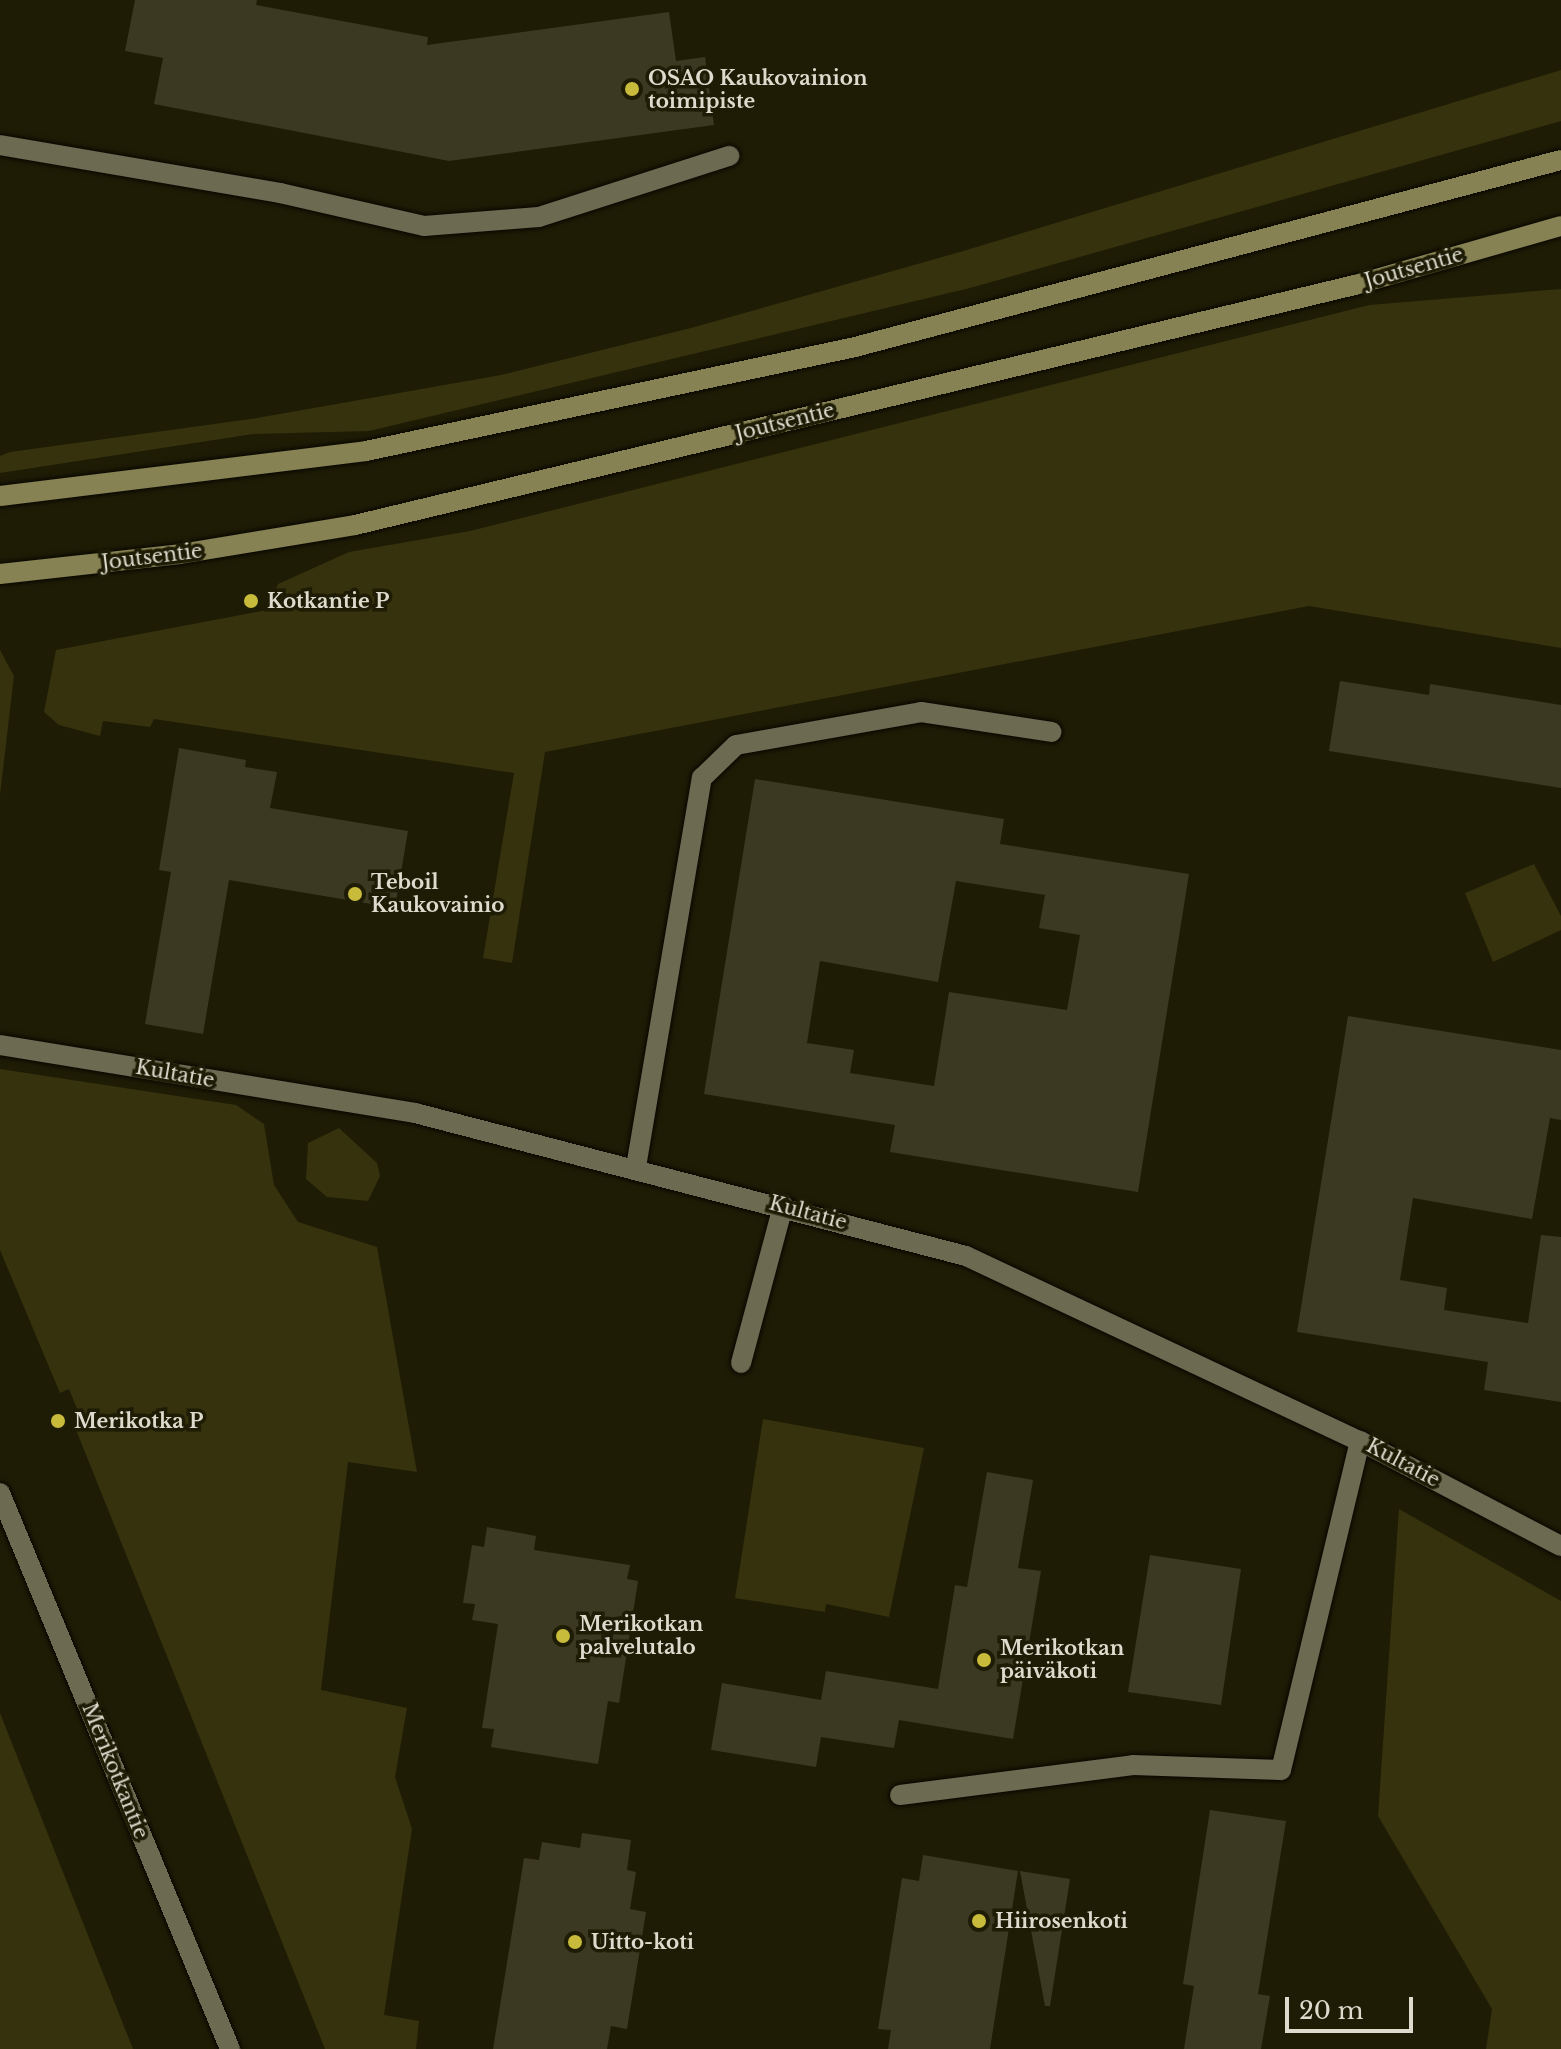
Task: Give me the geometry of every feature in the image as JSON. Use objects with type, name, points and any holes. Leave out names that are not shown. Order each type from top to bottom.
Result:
[{"type":"main road","points":[[0,496],[366,451],[855,347],[1561,160]]},
{"type":"main road","name":"Joutsentie","points":[[0,574],[180,554],[355,525],[1355,285],[1561,226]]},
{"type":"street","points":[[0,145],[280,193],[424,226],[539,217],[729,156]]},
{"type":"street","points":[[636,1167],[702,778],[736,745],[921,712],[1051,732]]},
{"type":"street","name":"Kultatie","points":[[0,1045],[415,1113],[636,1167],[966,1256],[1360,1441],[1561,1546]]},
{"type":"street","points":[[741,1363],[783,1206]]},
{"type":"street","points":[[900,1795],[1133,1765],[1281,1770],[1360,1441]]},
{"type":"street","name":"Merikotkantie","points":[[0,1493],[230,2049]]},
{"type":"shaded area","points":[[1561,70],[1561,121],[970,288],[369,431],[253,434],[0,473],[0,456],[10,452],[257,418],[501,375],[691,328],[960,252]]},
{"type":"shaded area","points":[[1561,289],[1561,648],[1309,606],[545,752],[512,963],[483,958],[514,773],[154,719],[150,727],[103,721],[100,736],[59,725],[44,712],[56,650],[267,610],[278,584],[349,552],[470,531],[1369,305]]},
{"type":"shaded area","points":[[0,650],[14,676],[0,795]]},
{"type":"shaded area","points":[[1534,864],[1561,916],[1561,930],[1493,962],[1465,893]]},
{"type":"shaded area","points":[[0,1069],[236,1105],[264,1124],[274,1185],[298,1222],[377,1247],[417,1472],[348,1462],[321,1690],[407,1708],[395,1777],[412,1829],[384,2015],[419,2021],[416,2049],[325,2049],[74,1425],[82,1421],[69,1389],[60,1393],[0,1250]]},
{"type":"shaded area","points":[[339,1128],[377,1163],[380,1176],[368,1201],[327,1197],[306,1179],[308,1143]]},
{"type":"shaded area","points":[[763,1419],[924,1448],[889,1617],[826,1604],[825,1612],[735,1598]]},
{"type":"shaded area","points":[[1399,1509],[1561,1601],[1561,2049],[1486,2049],[1492,2009],[1378,1816]]},
{"type":"shaded area","points":[[0,1713],[133,2049],[0,2049]]},
{"type":"building","name":"OSAO Kaukovainion toimipiste","points":[[135,0],[257,0],[256,5],[428,37],[427,45],[669,12],[676,61],[705,57],[714,125],[449,161],[154,104],[163,58],[125,51]]},
{"type":"building","points":[[1340,681],[1429,695],[1430,684],[1561,705],[1561,788],[1329,751]]},
{"type":"building","name":"Teboil Kaukovainio","points":[[179,748],[246,760],[245,767],[277,772],[270,808],[408,831],[395,908],[229,880],[203,1034],[145,1024],[171,872],[159,870]]},
{"type":"building","points":[[755,779],[1004,819],[1000,844],[1189,874],[1138,1192],[890,1152],[895,1125],[704,1094]],"holes":[[[956,881],[1045,895],[1039,928],[1080,935],[1067,1010],[949,992],[934,1086],[850,1073],[854,1050],[807,1043],[820,961],[938,982]]]},
{"type":"building","points":[[1348,1016],[1561,1050],[1561,1120],[1550,1118],[1532,1219],[1413,1198],[1400,1280],[1447,1288],[1444,1310],[1528,1323],[1541,1235],[1561,1237],[1561,1402],[1484,1390],[1488,1362],[1297,1332]]},
{"type":"building","points":[[987,1472],[1033,1480],[1018,1568],[1041,1571],[1013,1739],[899,1720],[894,1748],[821,1737],[816,1767],[711,1750],[722,1683],[821,1700],[826,1671],[938,1689],[955,1585],[967,1587]]},
{"type":"building","name":"Merikotkan palvelutalo","points":[[487,1527],[536,1536],[534,1550],[630,1565],[627,1579],[638,1581],[619,1703],[608,1701],[598,1764],[491,1747],[494,1729],[482,1728],[498,1624],[472,1620],[475,1604],[463,1603],[472,1545],[484,1547]]},
{"type":"building","points":[[1150,1555],[1241,1569],[1221,1705],[1128,1692]]},
{"type":"building","points":[[1210,1810],[1286,1821],[1258,1994],[1270,1996],[1261,2049],[1184,2049],[1194,1986],[1183,1984]]},
{"type":"building","name":"Uitto-koti","points":[[582,1833],[631,1840],[627,1870],[636,1872],[630,1909],[646,1912],[627,2029],[611,2026],[607,2049],[493,2049],[524,1858],[539,1860],[542,1842],[580,1848]]},
{"type":"building","name":"Hiirosenkoti","points":[[923,1855],[1018,1871],[990,2049],[888,2049],[891,2030],[878,2029],[902,1878],[919,1881]]},
{"type":"building","points":[[1020,1871],[1070,1879],[1050,2006],[1045,2006]]},
{"type":"place","name":"OSAO Kaukovainion toimipiste","points":[[632,89]]},
{"type":"place","name":"Kotkantie P","points":[[251,601]]},
{"type":"place","name":"Teboil Kaukovainio","points":[[355,894]]},
{"type":"place","name":"Merikotka P","points":[[58,1421]]},
{"type":"place","name":"Merikotkan palvelutalo","points":[[563,1636]]},
{"type":"place","name":"Merikotkan päiväkoti","points":[[984,1660]]},
{"type":"place","name":"Hiirosenkoti","points":[[979,1921]]},
{"type":"place","name":"Uitto-koti","points":[[575,1942]]}]
